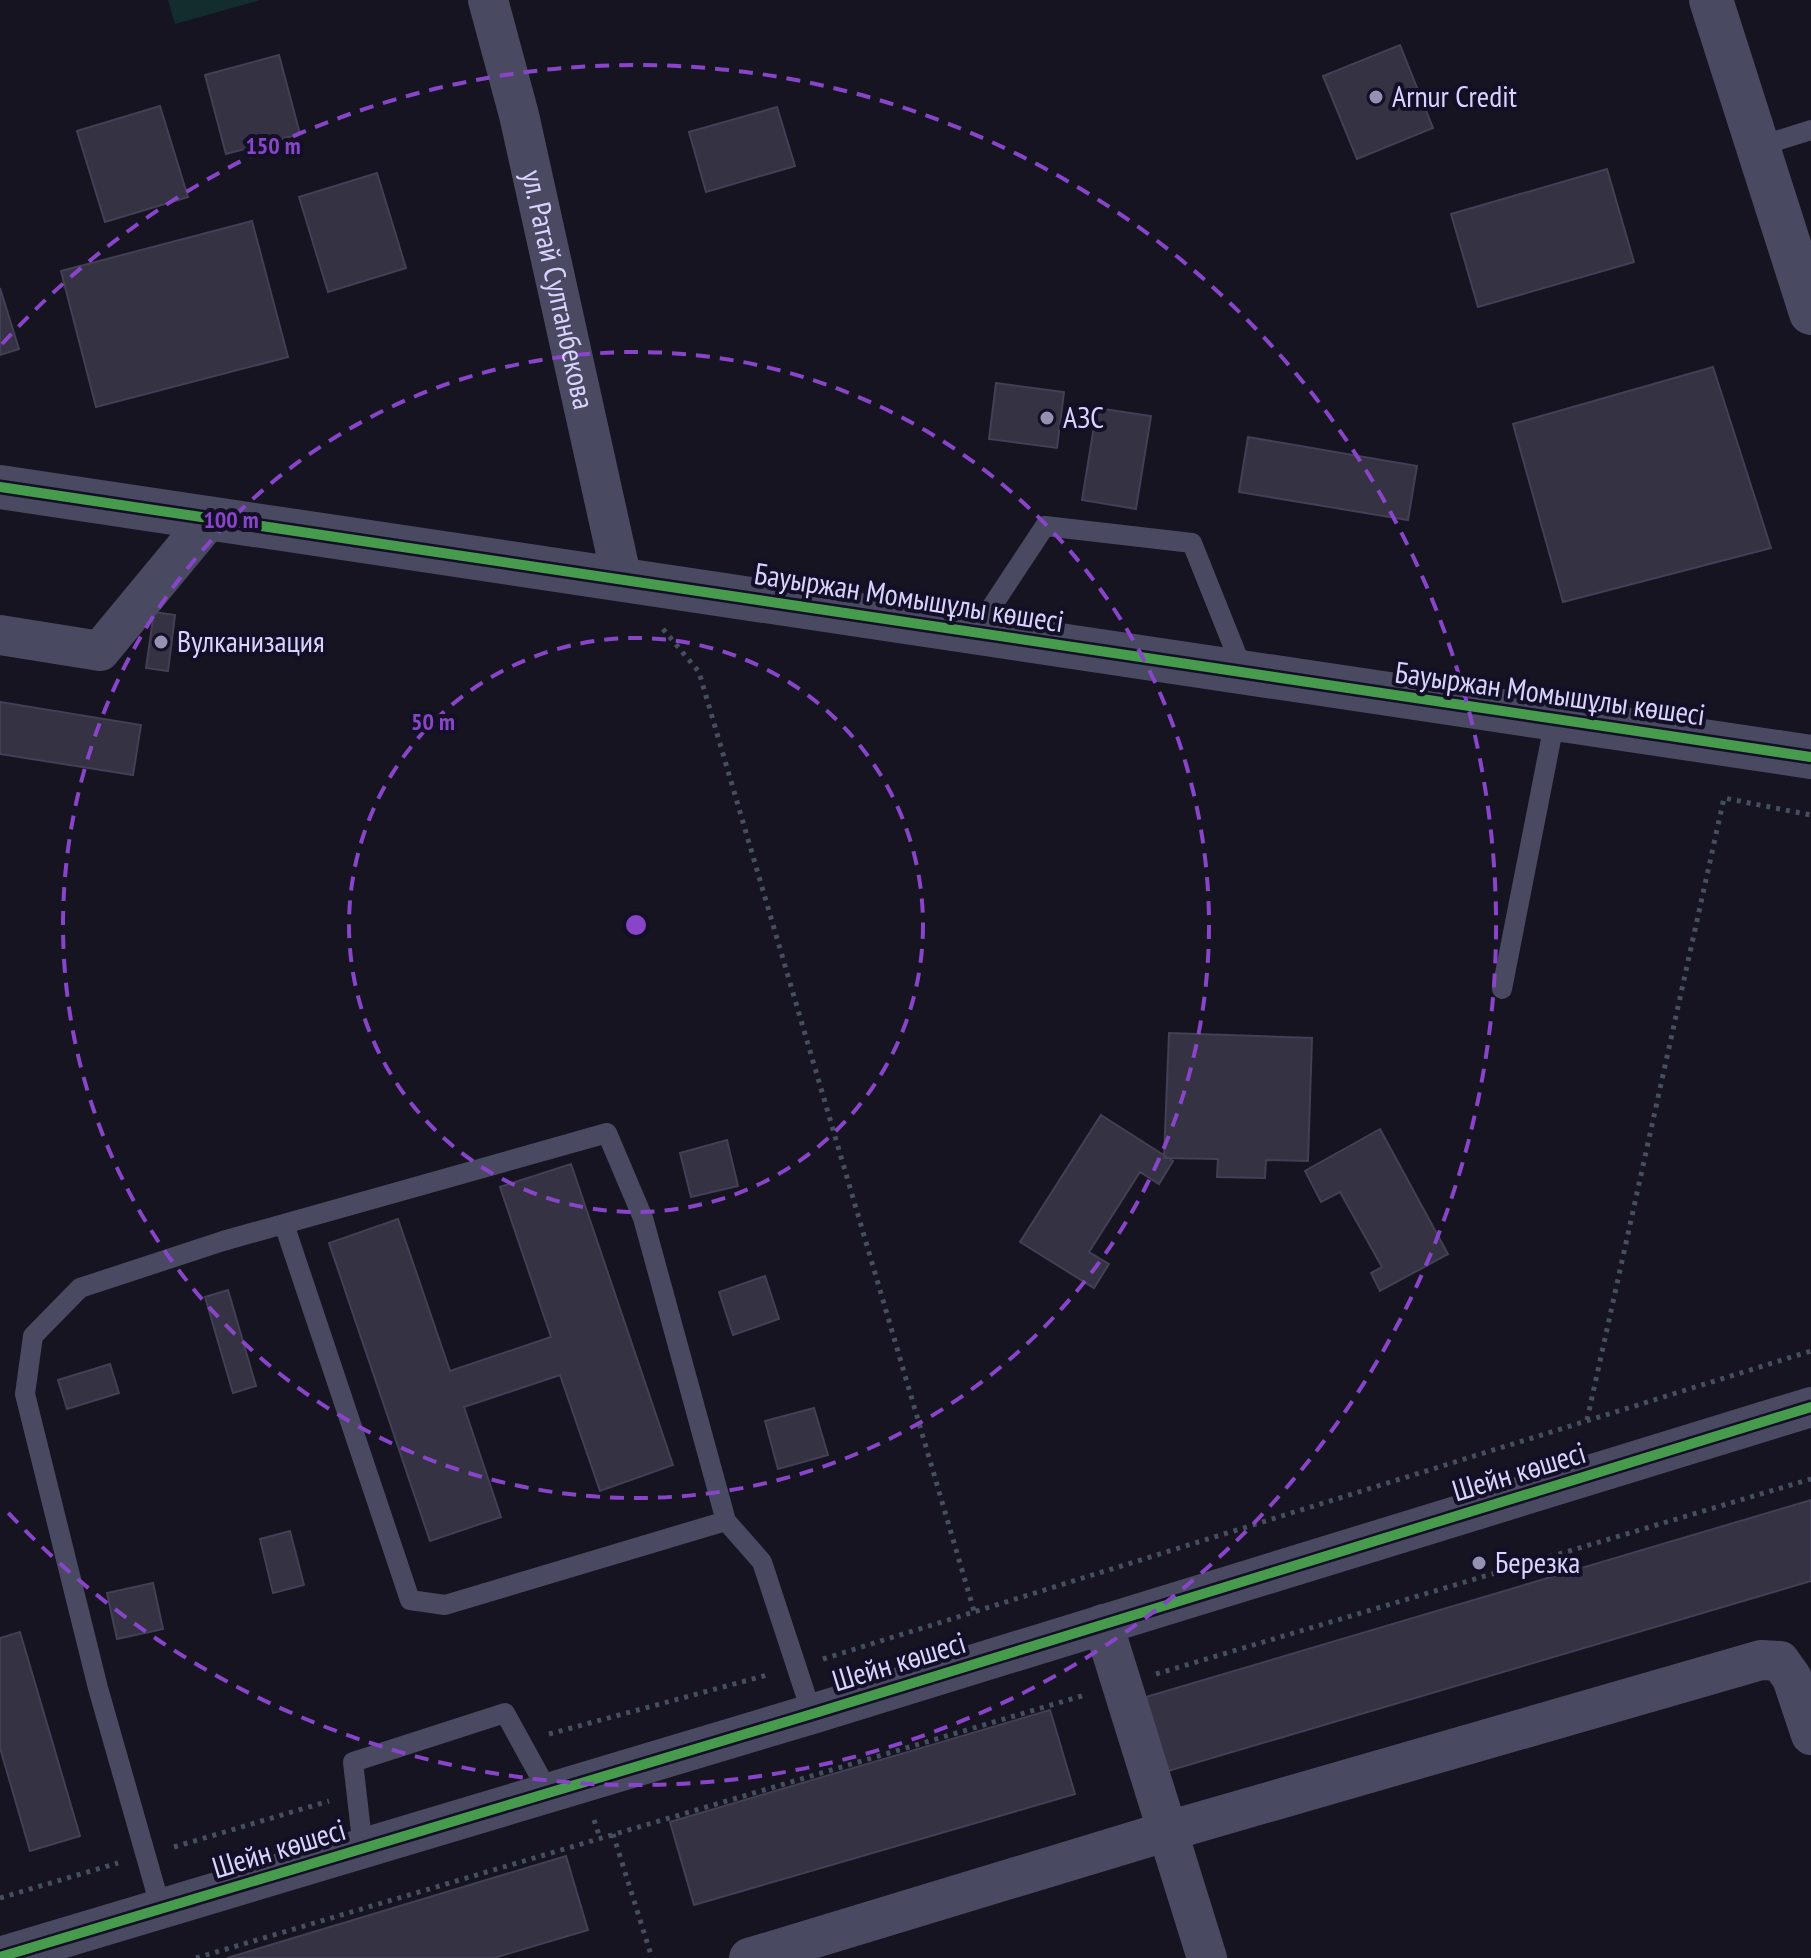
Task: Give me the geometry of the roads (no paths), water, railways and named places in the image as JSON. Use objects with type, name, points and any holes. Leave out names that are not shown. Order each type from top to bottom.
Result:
[{"type":"street","name":"ул. Ратай Султанбекова","points":[[488,0],[519,115],[622,580]]},
{"type":"street","points":[[1711,0],[1809,303]]},
{"type":"street","name":"Бауыржан Момышұлы көшесі","points":[[0,487],[1811,757]]},
{"type":"street","points":[[0,635],[100,651],[210,518]]},
{"type":"street","name":"Шейн көшесі","points":[[0,1957],[812,1714],[1811,1407]]},
{"type":"street","points":[[1103,1624],[1207,1958]]},
{"type":"street","points":[[749,1958],[1168,1831],[1761,1660],[1780,1661],[1792,1678],[1811,1735]]},
{"type":"lane","points":[[1757,147],[1811,130]]},
{"type":"lane","points":[[975,632],[1045,526],[1192,543],[1244,673]]},
{"type":"lane","points":[[1502,989],[1555,719]]},
{"type":"lane","points":[[161,1909],[98,1688],[25,1394],[33,1336],[80,1288],[284,1224],[607,1133],[643,1218],[726,1521],[762,1562],[812,1714]]},
{"type":"lane","points":[[284,1224],[410,1600],[445,1605],[726,1521]]},
{"type":"lane","points":[[363,1849],[353,1762],[505,1713],[549,1793]]},
{"type":"place","name":"Arnur Credit","points":[[1376,97]]},
{"type":"place","name":"АЗС","points":[[1047,418]]},
{"type":"place","name":"Вулканизация","points":[[161,642]]},
{"type":"place","name":"Березка","points":[[1479,1563]]}]
